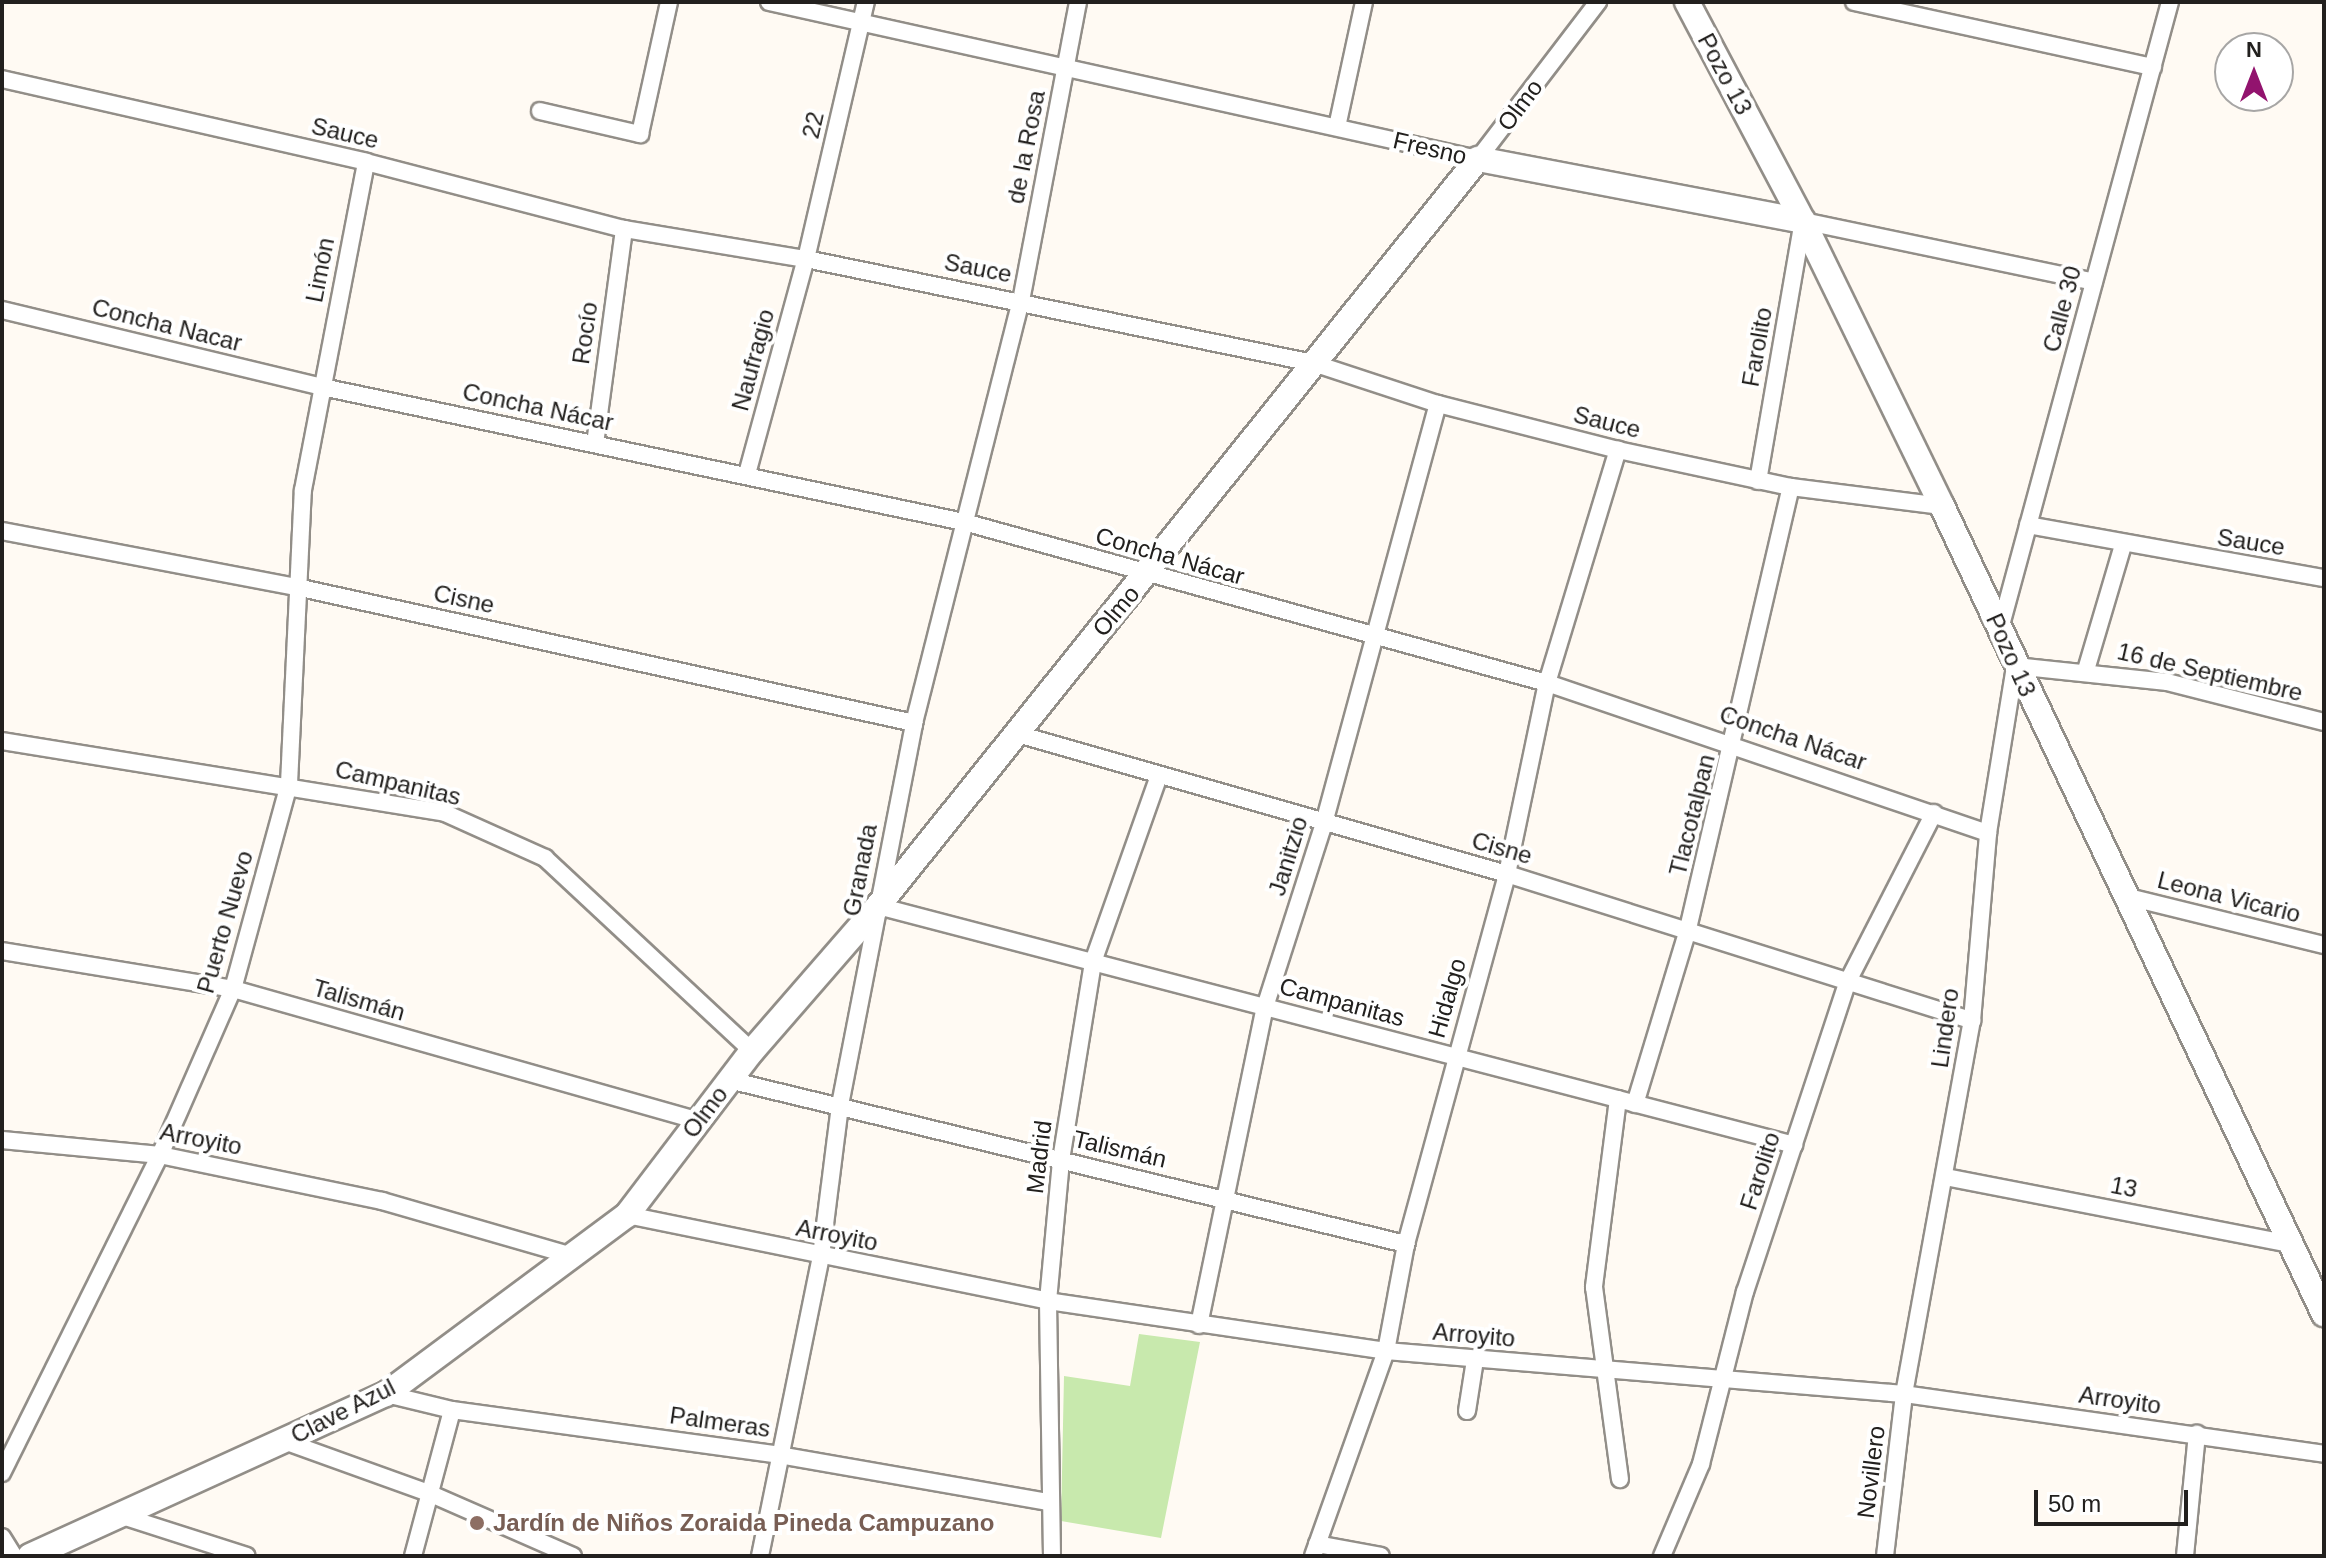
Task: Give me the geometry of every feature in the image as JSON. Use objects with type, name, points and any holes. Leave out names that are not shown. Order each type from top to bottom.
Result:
[{"type":"main road","name":"Pozo 13","points":[[1687,2],[1803,221],[1942,506],[2123,895],[2294,1245],[2324,1314]]},
{"type":"main road","name":"Fresno","points":[[1478,159],[1803,221]]},
{"type":"main road","name":"Olmo","points":[[627,1215],[752,1051],[878,906],[1478,159]]},
{"type":"main road","name":"Clave Azul","points":[[30,1556],[386,1394],[627,1215]]},
{"type":"street","points":[[540,111],[640,134],[669,2]]},
{"type":"street","name":"Fresno","points":[[769,2],[1478,159]]},
{"type":"street","name":"22","points":[[806,259],[866,2]]},
{"type":"street","name":"de la Rosa","points":[[1021,301],[1078,2]]},
{"type":"street","points":[[1337,127],[1364,2]]},
{"type":"street","name":"Olmo","points":[[1478,159],[1598,2]]},
{"type":"street","points":[[1854,2],[2153,67]]},
{"type":"street","name":"Calle 30","points":[[2000,629],[2170,2]]},
{"type":"street","name":"Sauce","points":[[2,79],[366,162],[624,229],[806,259],[1313,363],[1438,404],[1618,450],[1758,481],[1942,506]]},
{"type":"street","name":"Limón","points":[[322,387],[366,162]]},
{"type":"street","name":"Fresno","points":[[1803,221],[2094,282]]},
{"type":"street","name":"Farolito","points":[[1758,481],[1803,221]]},
{"type":"street","name":"Rocío","points":[[595,444],[624,229]]},
{"type":"street","name":"Naufragio","points":[[747,474],[806,259]]},
{"type":"street","name":"Granada","points":[[760,1556],[821,1256],[840,1105],[914,723],[1021,301]]},
{"type":"street","name":"Concha Nacar","points":[[2,310],[322,387]]},
{"type":"street","name":"Concha Nácar","points":[[322,387],[964,522],[1547,683],[1734,743],[1988,833]]},
{"type":"street","name":"Puerto Nuevo","points":[[2,1473],[160,1155],[233,989],[289,784],[301,588],[303,490],[322,387]]},
{"type":"street","name":"Janitzio","points":[[1199,1325],[1265,1007],[1324,823],[1372,637],[1438,404]]},
{"type":"street","name":"Hidalgo","points":[[1315,1550],[1386,1351],[1406,1244],[1507,874],[1547,683],[1618,450]]},
{"type":"street","name":"Tlacotalpan","points":[[1635,1104],[1687,933],[1734,743],[1791,487]]},
{"type":"street","name":"Sauce","points":[[2028,525],[2123,545],[2324,578]]},
{"type":"street","name":"Cisne","points":[[2,531],[301,588],[914,723]]},
{"type":"street","name":"16 de Septiembre","points":[[2086,670],[2123,545]]},
{"type":"street","name":"16 de Septiembre","points":[[2015,666],[2086,670],[2167,682],[2324,722]]},
{"type":"street","name":"Lindero","points":[[1904,1394],[1972,1021],[1988,833],[2015,666]]},
{"type":"street","name":"Cisne","points":[[1014,733],[1507,874],[1972,1021]]},
{"type":"street","name":"Campanitas","points":[[2,741],[289,784],[445,813],[545,858],[752,1051]]},
{"type":"street","name":"Madrid","points":[[1052,1556],[1048,1502],[1048,1301],[1061,1160],[1093,962],[1159,776]]},
{"type":"street","name":"Farolito","points":[[1662,1556],[1701,1464],[1720,1377],[1847,983],[1934,813]]},
{"type":"street","name":"Leona Vicario","points":[[2123,895],[2324,945]]},
{"type":"street","name":"Campanitas","points":[[878,906],[1794,1145]]},
{"type":"street","name":"Talismán","points":[[2,951],[233,989],[698,1121]]},
{"type":"street","name":"Talismán","points":[[729,1080],[1406,1244]]},
{"type":"street","points":[[1618,1099],[1594,1287],[1620,1479]]},
{"type":"street","name":"Arroyito","points":[[2,1140],[160,1155],[382,1201],[573,1256]]},
{"type":"street","name":"13","points":[[1945,1177],[2294,1245]]},
{"type":"street","name":"Arroyito","points":[[627,1215],[1048,1301],[1199,1325],[1475,1360],[1720,1377],[1904,1394],[2324,1454]]},
{"type":"street","points":[[1467,1411],[1475,1360]]},
{"type":"street","name":"Palmeras","points":[[386,1394],[452,1410],[779,1455],[1048,1502]]},
{"type":"street","name":"Novillero","points":[[1885,1556],[1904,1394]]},
{"type":"street","points":[[413,1556],[452,1410]]},
{"type":"street","points":[[2185,1556],[2197,1434]]},
{"type":"street","points":[[284,1441],[431,1494],[573,1556]]},
{"type":"street","points":[[118,1514],[247,1556]]},
{"type":"street","points":[[2,1537],[14,1556]]},
{"type":"street","points":[[1315,1550],[1381,1556]]},
{"type":"green space","points":[[1139,1334],[1200,1342],[1161,1538],[1061,1521],[1064,1376],[1130,1386]]},
{"type":"place","name":"Jardín de Niños Zoraida Pineda Campuzano","points":[[477,1523]]}]
